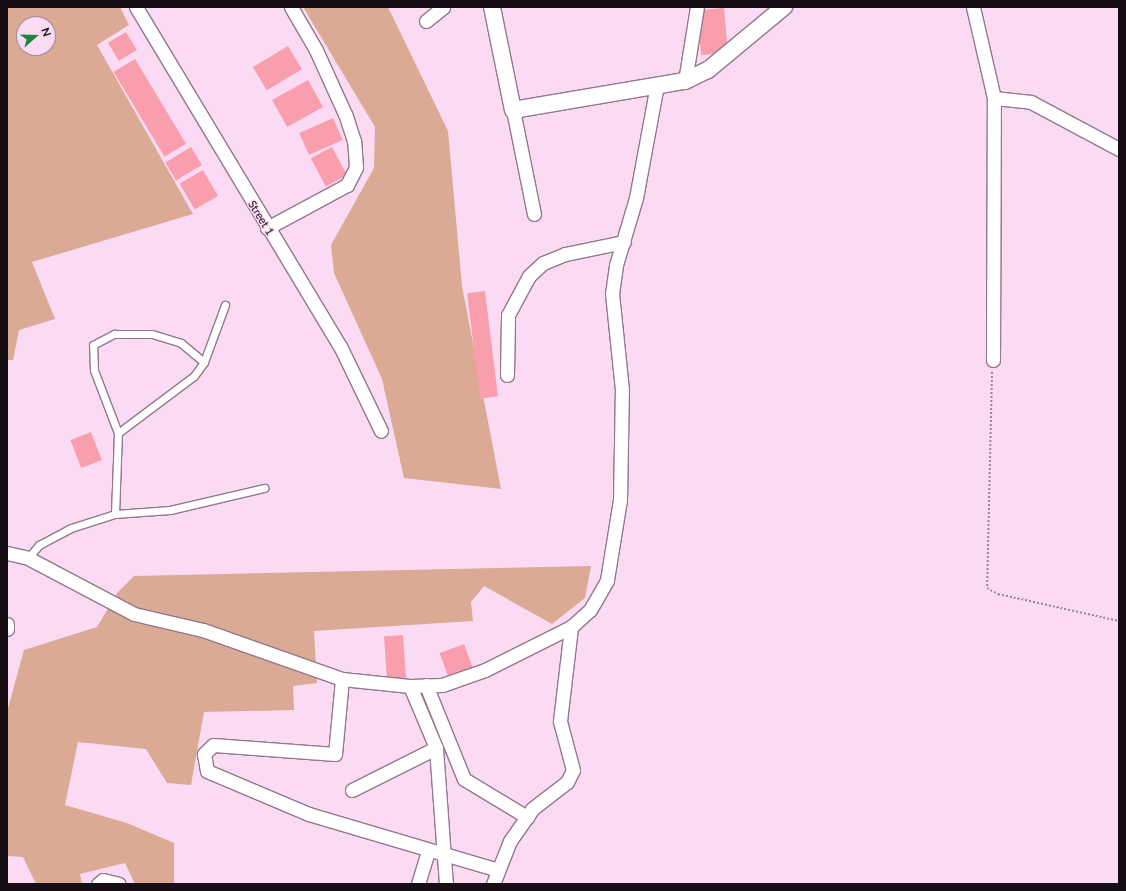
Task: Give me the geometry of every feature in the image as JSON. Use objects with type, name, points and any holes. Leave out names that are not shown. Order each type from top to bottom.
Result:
[{"type":"street","name":"Street 1","points":[[136,7],[267,228],[340,346],[381,431]]},
{"type":"street","points":[[267,228],[347,185],[356,167],[354,141],[316,50],[291,7]]},
{"type":"street","points":[[426,20],[443,7]]},
{"type":"street","points":[[492,7],[534,214]]},
{"type":"street","points":[[685,81],[697,7]]},
{"type":"street","points":[[513,110],[685,81],[708,70],[784,7]]},
{"type":"street","points":[[973,7],[988,62],[994,98],[993,360]]},
{"type":"street","points":[[7,553],[28,558],[134,614],[202,630],[342,678],[410,686],[426,686],[462,680],[571,627],[590,610],[607,580],[620,500],[622,397],[612,294],[616,265],[624,242],[657,85]]},
{"type":"street","points":[[994,98],[1031,102],[1119,149]]},
{"type":"street","points":[[507,375],[508,315],[529,276],[543,263],[565,254],[624,242]]},
{"type":"street","points":[[7,624],[7,629]]},
{"type":"street","points":[[493,884],[510,841],[527,817],[567,782],[572,770],[560,721],[571,627]]},
{"type":"street","points":[[342,678],[335,754],[213,745],[204,754],[207,770],[309,814],[428,851],[498,870]]},
{"type":"street","points":[[410,686],[436,748],[446,884]]},
{"type":"street","points":[[426,686],[464,779],[527,817]]},
{"type":"street","points":[[352,790],[436,748]]},
{"type":"street","points":[[418,884],[428,851]]},
{"type":"street","points":[[98,884],[113,880],[119,884]]},
{"type":"lane","points":[[118,434],[175,392],[204,362],[225,305]]},
{"type":"lane","points":[[115,514],[118,434],[94,370],[93,345],[114,334],[152,334],[181,342],[204,362]]},
{"type":"lane","points":[[28,558],[39,546],[71,528],[115,514],[170,510],[264,488]]},
{"type":"path","points":[[993,360],[987,588],[998,594],[1119,621]]},
{"type":"shaded area","points":[[7,7],[120,7],[129,25],[97,45],[193,214],[32,262],[55,319],[19,330],[13,360],[7,360]]},
{"type":"shaded area","points":[[303,7],[388,7],[448,131],[462,286],[501,489],[404,478],[382,379],[334,273],[331,245],[374,168],[375,127]]},
{"type":"shaded area","points":[[591,566],[585,598],[552,624],[484,586],[471,602],[473,621],[314,631],[317,683],[293,686],[294,710],[204,712],[191,785],[167,783],[146,749],[78,742],[65,805],[127,823],[174,843],[174,884],[135,884],[125,863],[80,874],[82,884],[36,884],[23,857],[7,856],[7,712],[24,650],[97,627],[118,592],[134,576]]},
{"type":"building","points":[[724,8],[728,53],[701,55],[697,10]]},
{"type":"building","points":[[126,32],[137,50],[119,61],[108,43]]},
{"type":"building","points":[[288,46],[302,69],[267,90],[253,67]]},
{"type":"building","points":[[135,59],[186,144],[165,157],[114,72]]},
{"type":"building","points":[[308,80],[323,107],[287,127],[272,100]]},
{"type":"building","points":[[333,118],[343,140],[309,155],[299,133]]},
{"type":"building","points":[[191,147],[202,165],[176,180],[165,162]]},
{"type":"building","points":[[332,147],[347,175],[326,187],[311,158]]},
{"type":"building","points":[[203,170],[218,196],[195,209],[180,184]]},
{"type":"building","points":[[485,291],[498,396],[480,398],[467,293]]},
{"type":"building","points":[[91,432],[102,460],[81,468],[70,440]]},
{"type":"building","points":[[403,635],[406,679],[387,680],[384,636]]},
{"type":"building","points":[[464,644],[475,674],[451,683],[440,653]]}]
